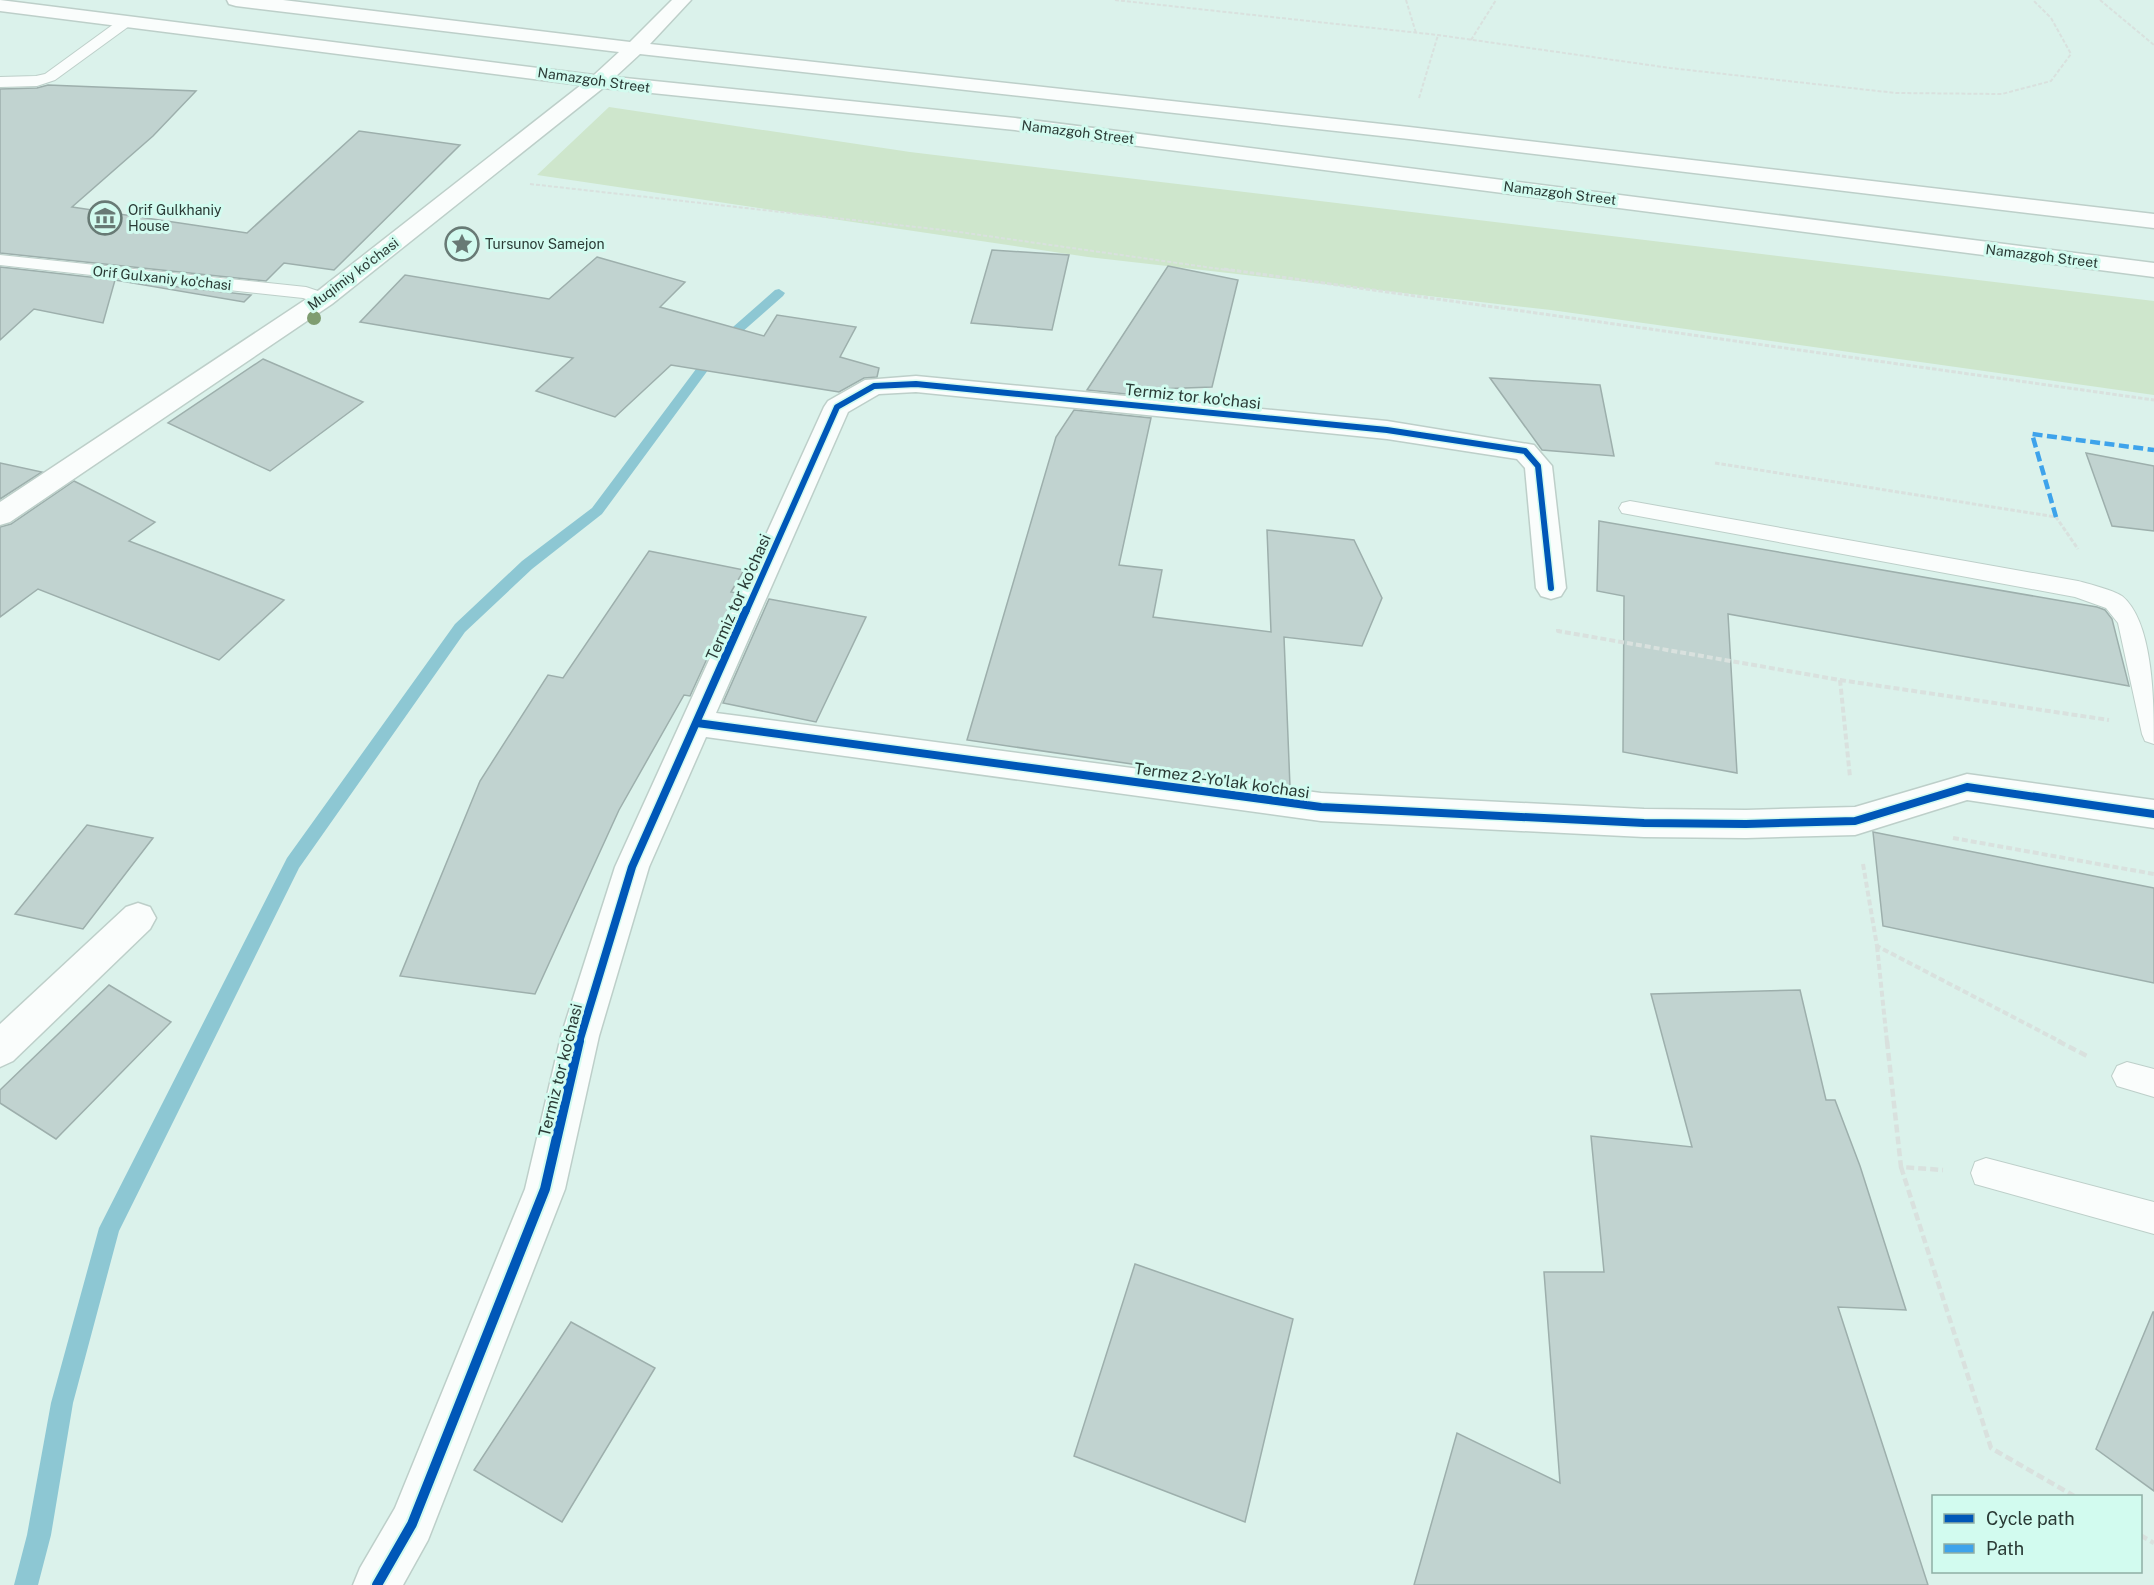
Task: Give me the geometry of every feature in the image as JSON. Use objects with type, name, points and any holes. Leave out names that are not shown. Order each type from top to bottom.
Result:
[{"type":"main road","points":[[236,0],[635,48],[1416,134],[2154,221]]},
{"type":"main road","name":"Muqimiy ko'chasi","points":[[0,515],[323,299],[599,81],[682,0]]},
{"type":"main road","name":"Namazgoh Street","points":[[0,5],[668,90],[1015,124],[2154,270]]},
{"type":"main road","points":[[1410,174],[1416,134]]},
{"type":"main road","name":"Termiz tor ko'chasi","points":[[377,1585],[412,1524],[545,1189],[580,1036],[632,867],[837,407],[874,386],[916,384],[1151,405],[1387,430],[1525,451],[1538,466],[1551,588]]},
{"type":"main road","name":"Termez 2-Yo'lak ko'chasi","points":[[697,723],[1321,807],[1644,823],[1746,824],[1855,821],[1967,788],[2154,814]]},
{"type":"main road","points":[[0,1049],[138,918]]},
{"type":"lane","points":[[0,82],[37,81],[50,77],[127,21]]},
{"type":"lane","name":"Orif Gulxaniy ko'chasi","points":[[0,260],[306,293],[323,299]]},
{"type":"lane","points":[[1630,508],[2078,589],[2114,602],[2129,621],[2152,731]]},
{"type":"lane","points":[[1986,1173],[2154,1218]]},
{"type":"path","points":[[1114,0],[1438,35],[1670,68],[1896,93],[2002,94],[2051,81],[2071,54],[2050,18],[2033,0]]},
{"type":"path","points":[[1406,0],[1416,33]]},
{"type":"path","points":[[1471,40],[1496,0]]},
{"type":"path","points":[[2100,0],[2154,45]]},
{"type":"path","points":[[1416,134],[1438,35]]},
{"type":"path","points":[[476,178],[952,231],[2154,400]]},
{"type":"path","points":[[1714,463],[2056,517],[2114,602]]},
{"type":"path","points":[[1551,588],[1558,631],[2152,731]]},
{"type":"path","points":[[1840,680],[1855,821],[1877,946],[1901,1167],[1991,1448],[2071,1495]]},
{"type":"path","points":[[1947,837],[2154,874]]},
{"type":"path","points":[[1877,946],[2140,1080]]},
{"type":"path","points":[[1901,1167],[1986,1173]]},
{"type":"green space","points":[[609,107],[910,152],[2154,301],[2154,395],[1551,310],[1088,257],[537,175]]},
{"type":"building","points":[[48,85],[196,91],[153,136],[72,207],[247,233],[359,131],[460,145],[334,270],[284,263],[266,281],[0,253],[0,89],[37,88]]},
{"type":"building","points":[[992,250],[1069,255],[1052,330],[971,323]]},
{"type":"building","points":[[597,257],[685,282],[660,307],[764,336],[777,315],[856,327],[840,357],[879,368],[877,377],[864,378],[839,392],[671,365],[615,417],[536,391],[573,358],[360,322],[405,275],[549,299]]},
{"type":"building","points":[[1168,266],[1238,280],[1212,387],[1157,389],[1155,397],[1087,390]]},
{"type":"building","points":[[0,267],[251,295],[244,302],[115,280],[103,323],[34,309],[0,340]]},
{"type":"building","points":[[263,359],[363,402],[270,471],[168,423]]},
{"type":"building","points":[[1490,378],[1600,385],[1614,456],[1542,450]]},
{"type":"building","points":[[1074,410],[1151,418],[1119,565],[1162,570],[1153,617],[1271,632],[1267,530],[1354,540],[1382,598],[1362,646],[1284,637],[1290,787],[967,740],[1056,437]]},
{"type":"building","points":[[2086,453],[2154,466],[2154,531],[2112,526]]},
{"type":"building","points":[[0,463],[42,472],[0,499]]},
{"type":"building","points":[[74,481],[155,522],[129,541],[284,600],[219,660],[38,589],[0,617],[0,527],[11,524]]},
{"type":"building","points":[[1599,521],[2097,607],[2105,610],[2112,619],[2129,686],[1728,614],[1737,773],[1623,752],[1624,596],[1597,591]]},
{"type":"building","points":[[649,551],[744,570],[731,592],[737,593],[690,696],[684,695],[619,810],[535,994],[400,976],[480,781],[548,675],[563,678]]},
{"type":"building","points":[[769,599],[866,617],[816,722],[723,703]]},
{"type":"building","points":[[87,825],[153,838],[83,929],[15,914]]},
{"type":"building","points":[[1873,832],[2154,888],[2154,983],[1883,926]]},
{"type":"building","points":[[109,985],[171,1022],[56,1139],[0,1103],[0,1090]]},
{"type":"building","points":[[1800,990],[1826,1100],[1835,1100],[1860,1166],[1906,1310],[1838,1307],[1928,1585],[1414,1585],[1457,1433],[1560,1483],[1544,1272],[1604,1272],[1591,1136],[1692,1147],[1651,994]]},
{"type":"building","points":[[1135,1264],[1293,1319],[1245,1522],[1074,1456]]},
{"type":"building","points":[[2154,1312],[2154,1491],[2096,1449]]},
{"type":"building","points":[[571,1322],[655,1368],[562,1522],[474,1470]]},
{"type":"waterway","points":[[26,1585],[39,1535],[62,1403],[109,1228],[293,863],[460,628],[527,565],[597,511],[721,344],[779,293]]},
{"type":"marked path","points":[[2056,517],[2032,434],[2154,450]]},
{"type":"cycle path","points":[[377,1585],[412,1524],[545,1189],[580,1036],[632,867],[837,407],[874,386],[916,384],[1387,430],[1525,451],[1538,466],[1551,588]]},
{"type":"cycle path","points":[[697,723],[1321,807],[1644,823],[1746,824],[1855,821],[1967,787],[2154,814]]},
{"type":"place","name":"Orif Gulkhaniy House","points":[[105,218]]},
{"type":"place","name":"Tursunov Samejon","points":[[462,244]]}]
